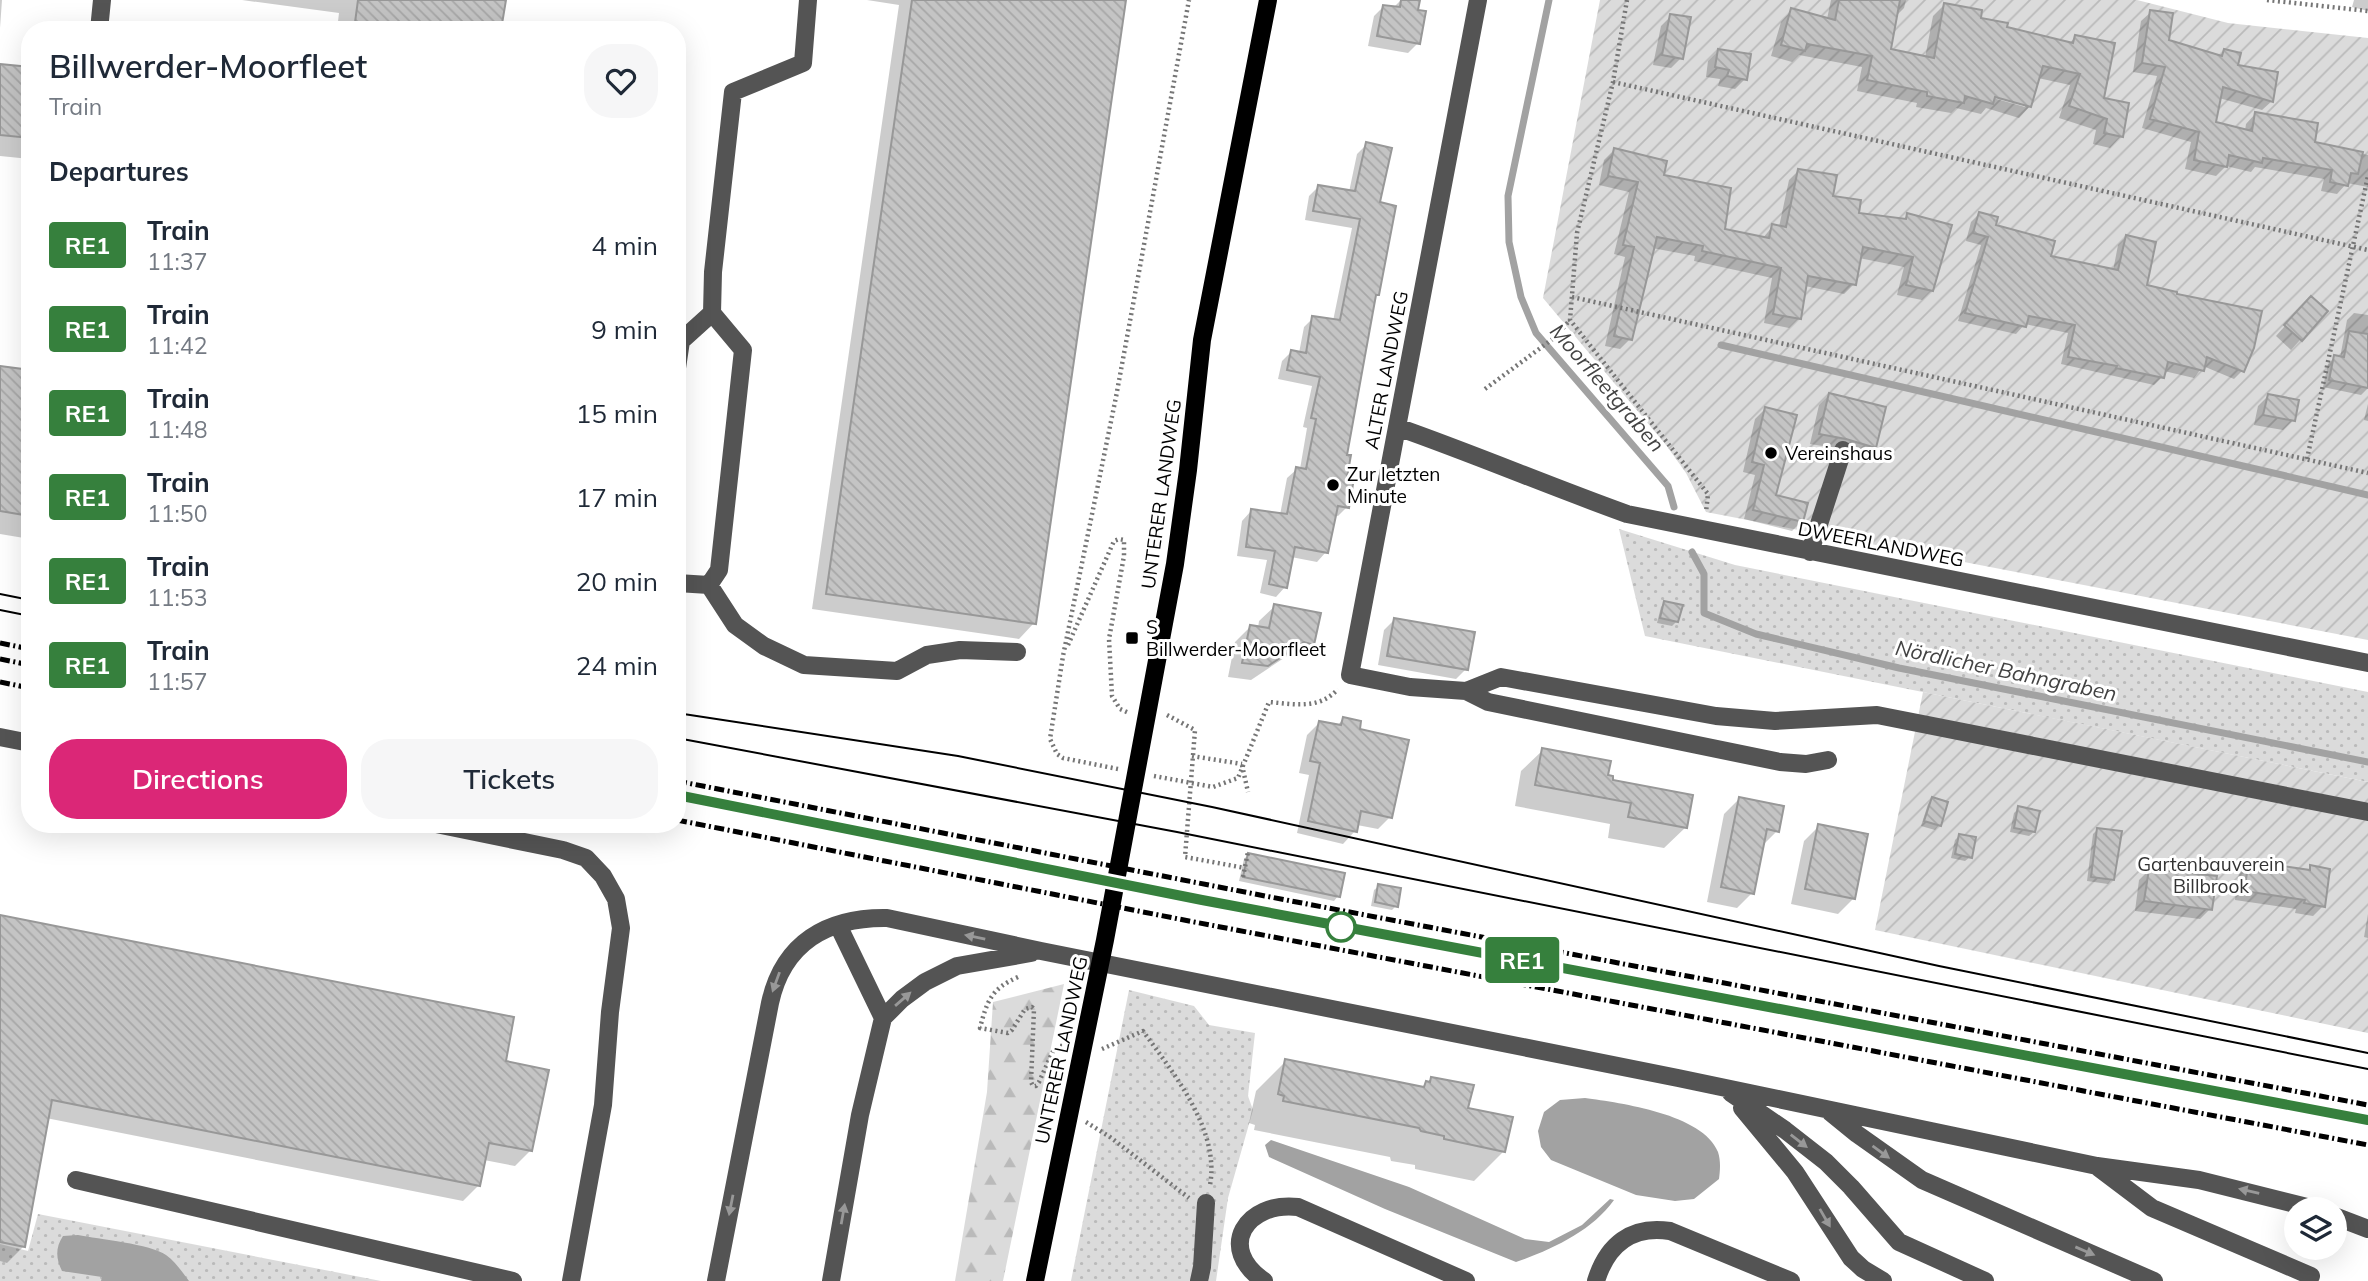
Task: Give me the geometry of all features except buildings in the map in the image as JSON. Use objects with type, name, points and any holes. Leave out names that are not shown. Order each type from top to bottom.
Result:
[{"type":"main road","name":"UNTERER LANDWEG","points":[[1035,1281],[1090,1017],[1175,564],[1202,340],[1268,0]]},
{"type":"street","points":[[100,21],[102,0]]},
{"type":"street","points":[[709,585],[719,570],[743,350],[712,313],[713,272],[733,92],[803,63],[808,0]]},
{"type":"street","name":"ALTER LANDWEG","points":[[1350,675],[1478,0]]},
{"type":"street","points":[[686,336],[712,313]]},
{"type":"street","name":"DWEERLANDWEG","points":[[1397,427],[1627,514],[2368,663]]},
{"type":"street","points":[[1810,552],[1843,450]]},
{"type":"street","points":[[686,584],[709,585]]},
{"type":"street","points":[[709,585],[735,625],[764,646],[804,665],[897,671],[927,655],[960,650],[1017,652]]},
{"type":"street","points":[[1350,675],[1410,687],[1466,691],[1488,702],[1780,762],[1806,764],[1828,760]]},
{"type":"street","points":[[1466,691],[1501,677],[1716,716],[1775,721],[1877,715],[2368,812]]},
{"type":"street","points":[[0,737],[21,741]]},
{"type":"street","points":[[480,833],[563,850],[586,858],[603,876],[616,899],[621,928],[610,1012],[603,1105],[571,1281]]},
{"type":"street","points":[[716,1281],[770,1003],[778,974],[791,954],[807,941],[855,919],[887,918],[1723,1087],[2097,1166],[2199,1180],[2284,1201]]},
{"type":"street","points":[[838,925],[883,1018]]},
{"type":"street","points":[[831,1281],[860,1115],[883,1018],[925,982],[957,966],[1041,951]]},
{"type":"street","points":[[1723,1087],[1795,1172],[1851,1258],[1883,1281]]},
{"type":"street","points":[[1723,1087],[1826,1162],[1899,1242],[1984,1281]]},
{"type":"street","points":[[1828,1109],[1857,1134],[1922,1180],[2154,1281]]},
{"type":"street","points":[[2097,1166],[2152,1208],[2311,1276]]},
{"type":"street","points":[[76,1180],[513,1281]]},
{"type":"street","points":[[1199,1281],[1206,1203]]},
{"type":"street","points":[[1264,1281],[1255,1275],[1244,1258],[1240,1241],[1249,1220],[1273,1206],[1284,1205],[1298,1207],[1466,1281]]},
{"type":"street","points":[[2347,1221],[2368,1228]]},
{"type":"street","points":[[1595,1281],[1599,1269],[1614,1247],[1634,1234],[1654,1228],[1670,1231],[1791,1281]]},
{"type":"path","points":[[1051,733],[1063,656],[1116,397],[1189,0]]},
{"type":"path","points":[[1485,389],[1554,338],[1570,320],[1577,233],[1613,82],[1627,0]]},
{"type":"path","points":[[2267,0],[2368,10]]},
{"type":"path","points":[[1613,82],[2368,250]]},
{"type":"path","points":[[2307,459],[2368,176]]},
{"type":"path","points":[[1572,296],[2368,473]]},
{"type":"path","points":[[1570,320],[1708,494],[1704,531]]},
{"type":"path","points":[[1063,656],[1114,541],[1124,540],[1124,556],[1109,639],[1112,696],[1120,709],[1145,725],[1165,723],[1167,713],[1195,730],[1185,857],[1245,868]]},
{"type":"path","points":[[1248,792],[1242,764],[1269,702],[1318,704],[1331,697],[1350,675]]},
{"type":"path","points":[[1191,758],[1242,764]]},
{"type":"path","points":[[1243,877],[1248,852]]},
{"type":"path","points":[[1041,951],[1029,972],[997,989],[987,1002],[980,1028],[1008,1033],[1025,1009],[1032,1006],[1033,1086],[1039,1082],[1054,1049],[1058,1046],[1100,1050],[1143,1031],[1179,1081],[1208,1138],[1213,1168],[1206,1203],[1184,1196],[1110,1137],[1088,1125],[1071,1106]]},
{"type":"green space","points":[[1600,0],[2137,0],[2228,23],[2368,38],[2368,640],[1706,512],[1686,473],[1666,445],[1543,298]]},
{"type":"green space","points":[[1619,529],[1735,565],[2368,692],[2368,782],[1645,636]]},
{"type":"green space","name":"Gartenbauverein Billbrook","points":[[1923,692],[2368,782],[2368,1033],[1875,930]]},
{"type":"green space","points":[[1064,984],[1003,1281],[955,1281],[987,1092],[993,1002]]},
{"type":"green space","points":[[1129,990],[1194,1006],[1209,1025],[1255,1033],[1248,1096],[1253,1110],[1228,1198],[1216,1281],[1071,1281]]},
{"type":"green space","points":[[38,1214],[381,1281],[0,1281],[0,1244],[28,1251]]},
{"type":"shaded area","points":[[1585,1098],[1639,1107],[1696,1128],[1709,1139],[1718,1152],[1719,1179],[1694,1199],[1675,1201],[1636,1195],[1551,1160],[1541,1147],[1538,1131],[1544,1112],[1560,1100]]},
{"type":"shaded area","points":[[1271,1140],[1409,1187],[1525,1239],[1549,1242],[1582,1225],[1610,1199],[1614,1200],[1583,1230],[1543,1252],[1516,1262],[1385,1209],[1269,1157],[1265,1145]]},
{"type":"shaded area","points":[[78,1235],[159,1251],[173,1261],[189,1281],[101,1281],[102,1277],[62,1271],[57,1254],[60,1240],[63,1236]]},
{"type":"waterway","name":"Moorfleetgraben","points":[[1549,0],[1508,196],[1509,242],[1521,297],[1536,333],[1668,486],[1674,507]]},
{"type":"waterway","points":[[1721,345],[2368,495]]},
{"type":"waterway","name":"Nördlicher Bahngraben","points":[[1692,552],[1704,574],[1704,613],[1756,634],[1899,668],[2368,762]]},
{"type":"tram line","points":[[0,594],[21,598]]},
{"type":"tram line","points":[[0,610],[21,614]]},
{"type":"tram line","points":[[686,714],[958,756],[1212,807],[1939,966],[2368,1053]]},
{"type":"tram line","points":[[686,740],[1177,832],[2368,1069]]},
{"type":"railway","points":[[0,643],[21,647]]},
{"type":"railway","points":[[0,659],[21,663]]},
{"type":"railway","points":[[0,682],[21,686]]},
{"type":"railway","points":[[686,783],[1265,896],[2368,1105]]},
{"type":"railway","points":[[686,797],[1353,929],[2368,1120]]},
{"type":"railway","points":[[686,822],[1189,921],[2368,1145]]},
{"type":"train","name":"RE1","points":[[686,797],[1202,900],[2368,1120]]},
{"type":"place","name":"Vereinshaus","points":[[1771,453]]},
{"type":"place","name":"Zur letzten Minute","points":[[1333,485]]},
{"type":"place","name":"S Billwerder-Moorfleet","points":[[1132,638]]}]
